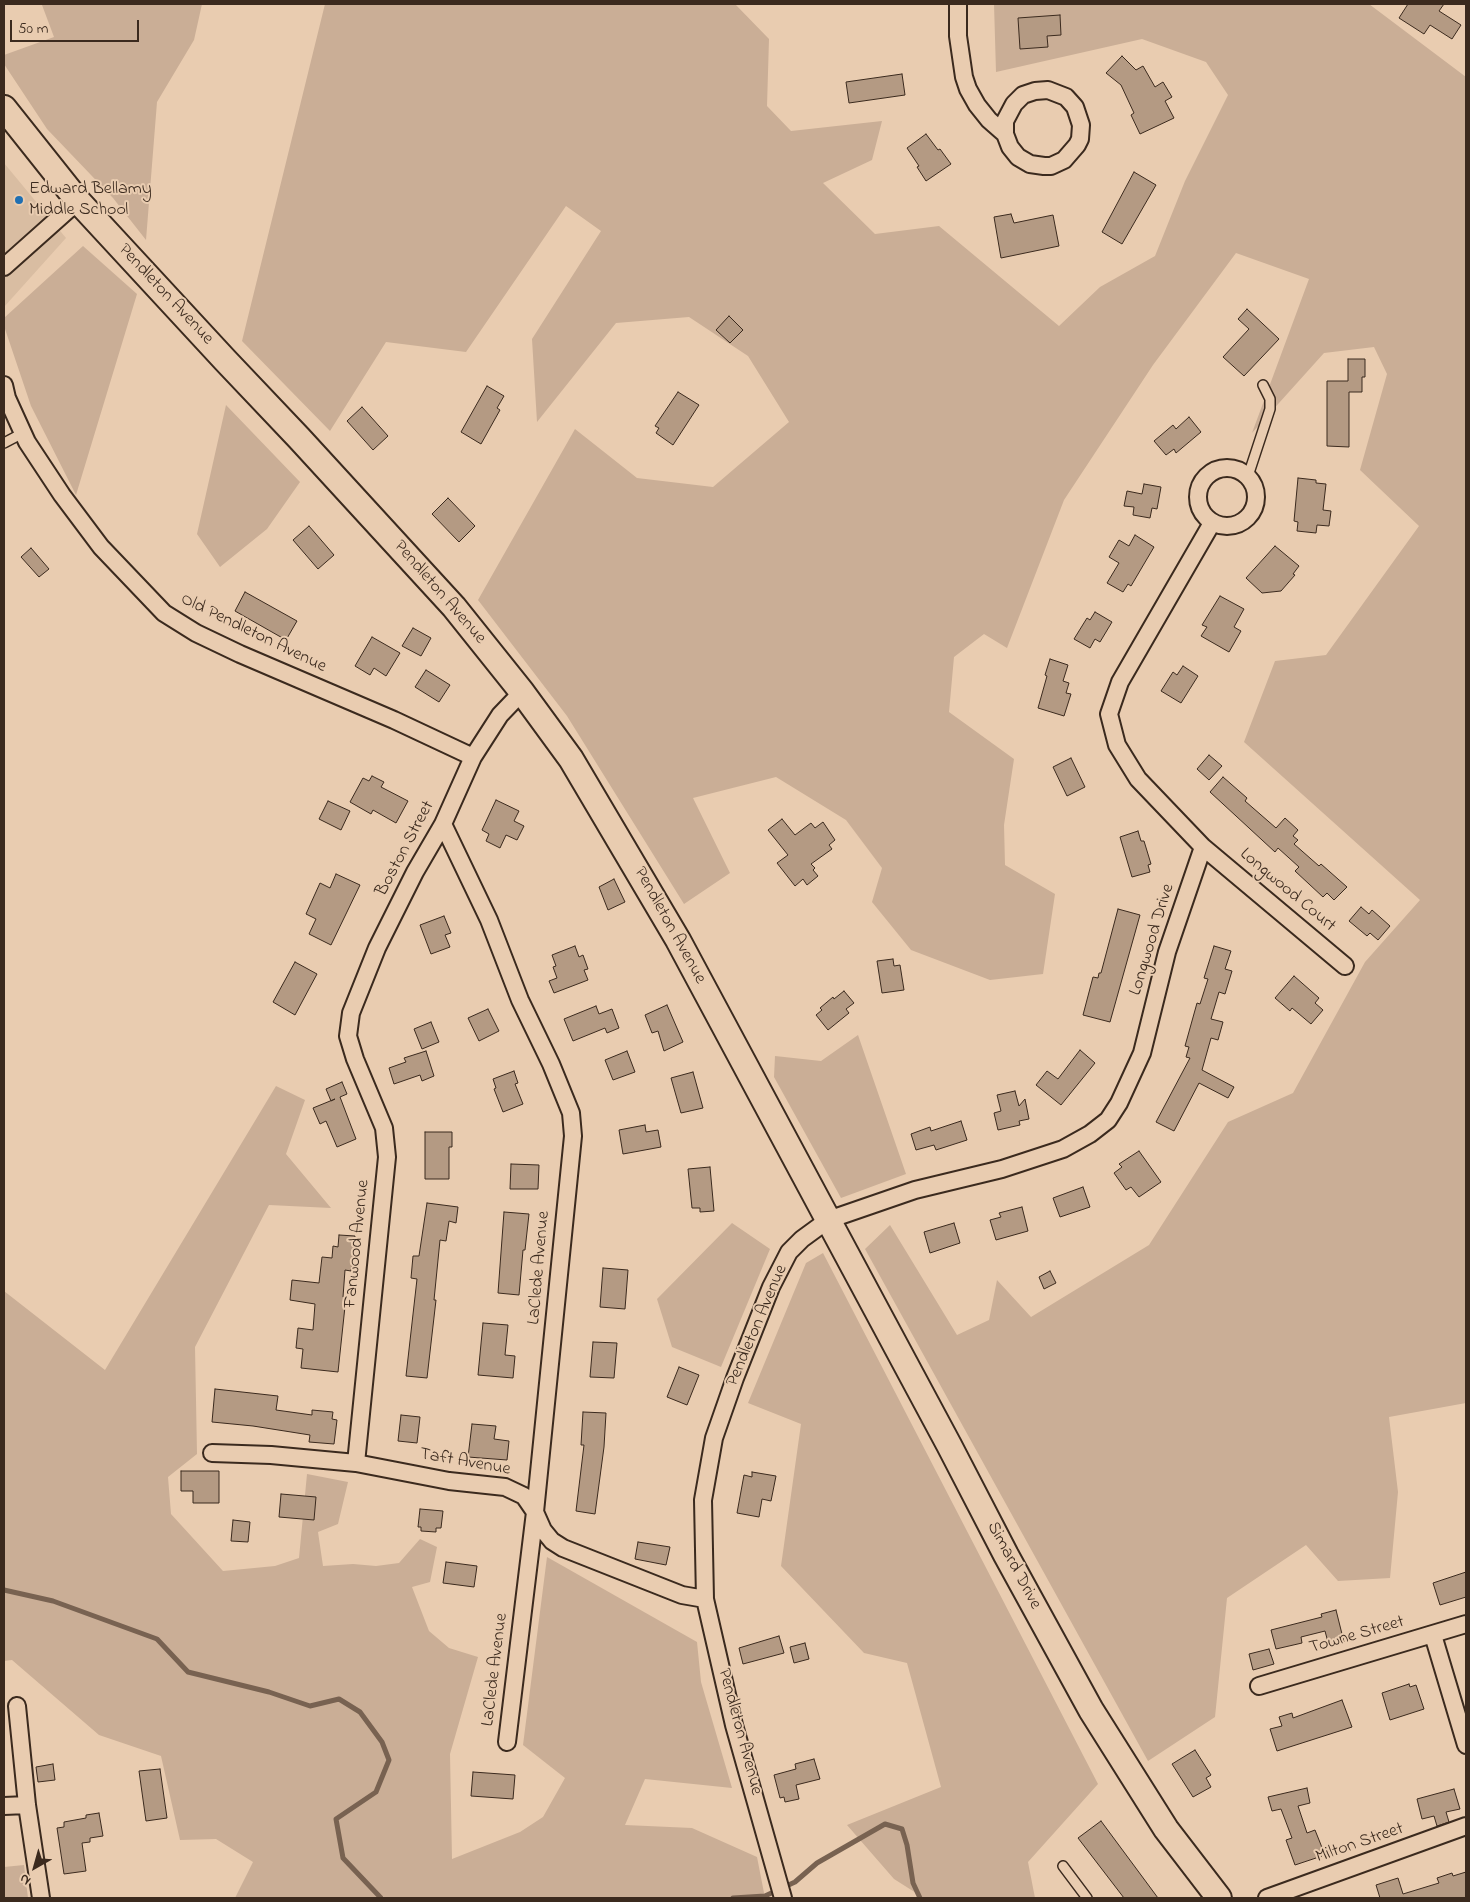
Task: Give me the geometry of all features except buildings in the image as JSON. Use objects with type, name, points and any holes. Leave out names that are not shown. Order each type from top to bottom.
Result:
[{"type":"street","points":[[958,4],[958,36],[964,77],[968,90],[989,120],[1005,134],[1010,147],[1024,161],[1037,166],[1051,166],[1064,160],[1074,151],[1080,139],[1081,125],[1075,106],[1066,97],[1048,90],[1035,91],[1023,96],[1014,104],[1005,121],[1005,134]]},
{"type":"street","name":"Pendleton Avenue","points":[[4,108],[78,201],[454,607],[522,692],[571,759],[659,907],[828,1220],[802,1238],[789,1252],[771,1287],[735,1378],[714,1438],[703,1500],[705,1599],[734,1725],[783,1898]]},
{"type":"street","points":[[4,267],[78,201]]},
{"type":"street","name":"Old Pendleton Avenue","points":[[4,385],[7,398],[23,434],[62,495],[100,547],[164,613],[196,633],[240,654],[394,720],[473,757]]},
{"type":"street","points":[[1221,468],[1231,468],[1248,476],[1256,493],[1253,512],[1247,519],[1230,527],[1212,523],[1204,516],[1197,498],[1199,487],[1204,478],[1211,472],[1221,468]]},
{"type":"street","points":[[1203,847],[1138,779],[1117,745],[1110,714],[1120,682],[1212,523]]},
{"type":"street","name":"Boston Street","points":[[348,1036],[351,1013],[377,948],[415,872],[443,824],[473,757],[500,715],[522,692]]},
{"type":"street","name":"LaClede Avenue","points":[[443,824],[489,920],[520,1000],[551,1064],[571,1112],[573,1136],[535,1512],[507,1742]]},
{"type":"street","name":"Longwood Court","points":[[1203,847],[1345,966]]},
{"type":"street","name":"Longwood Drive","points":[[828,1220],[915,1190],[1002,1170],[1064,1149],[1090,1134],[1108,1120],[1119,1103],[1142,1053],[1167,952],[1203,847]]},
{"type":"street","name":"Fanwood Avenue","points":[[348,1036],[355,1059],[384,1128],[387,1157],[356,1464]]},
{"type":"street","name":"Simard Drive","points":[[828,1220],[1006,1555],[1091,1710],[1166,1829],[1219,1898]]},
{"type":"street","name":"Taft Avenue","points":[[212,1453],[271,1456],[356,1464],[449,1481],[506,1487],[524,1496],[535,1512],[543,1530],[552,1541],[563,1548],[682,1595],[705,1599]]},
{"type":"street","name":"Towne Street","points":[[1259,1686],[1466,1624]]},
{"type":"street","points":[[1433,1635],[1466,1745]]},
{"type":"street","points":[[17,1706],[27,1805],[41,1898]]},
{"type":"street","points":[[4,1806],[27,1805]]},
{"type":"street","name":"Milton Street","points":[[1267,1898],[1466,1826]]},
{"type":"lane","points":[[1248,476],[1270,409],[1270,399],[1263,385]]},
{"type":"lane","points":[[4,443],[23,434]]},
{"type":"lane","points":[[1063,1866],[1088,1898]]},
{"type":"shaded area","points":[[43,4],[202,4],[194,40],[157,102],[146,240],[113,198],[47,129],[4,64],[4,55],[54,37]]},
{"type":"shaded area","points":[[325,4],[735,4],[769,39],[767,106],[791,131],[882,121],[872,160],[823,183],[875,234],[939,226],[1059,326],[1100,287],[1155,256],[1185,181],[1228,95],[1206,62],[1142,39],[996,72],[994,4],[1369,4],[1466,77],[1466,1403],[1389,1417],[1398,1492],[1390,1578],[1338,1581],[1306,1545],[1227,1598],[1215,1717],[1148,1761],[865,1249],[890,1225],[957,1335],[989,1320],[997,1280],[1031,1317],[1149,1245],[1228,1122],[1293,1093],[1365,962],[1420,900],[1244,742],[1275,661],[1326,655],[1419,526],[1360,470],[1387,374],[1374,347],[1324,353],[1252,433],[1309,279],[1236,253],[1153,365],[1064,500],[1007,648],[984,634],[954,657],[949,712],[1014,759],[1004,825],[1005,865],[1055,894],[1043,974],[990,980],[911,950],[872,902],[882,868],[846,820],[776,777],[693,798],[730,873],[684,904],[567,716],[478,600],[575,429],[637,478],[713,487],[789,422],[748,356],[689,317],[616,323],[537,422],[532,339],[601,231],[566,206],[466,352],[386,342],[330,431],[242,341]]},
{"type":"shaded area","name":"Edward Bellamy Middle School","points":[[4,163],[66,238],[4,307]]},
{"type":"shaded area","points":[[83,246],[137,294],[76,495],[31,406],[4,326],[4,318]]},
{"type":"shaded area","points":[[226,405],[300,482],[267,529],[220,567],[197,534]]},
{"type":"shaded area","points":[[858,1035],[906,1174],[841,1198],[774,1077],[775,1056],[821,1061]]},
{"type":"shaded area","points":[[276,1086],[305,1100],[286,1154],[331,1208],[269,1205],[195,1347],[197,1454],[168,1477],[171,1514],[223,1571],[275,1566],[299,1558],[307,1474],[348,1482],[338,1524],[318,1532],[323,1566],[353,1564],[376,1566],[399,1563],[420,1539],[437,1547],[430,1582],[412,1587],[429,1631],[449,1648],[478,1657],[450,1754],[452,1859],[520,1832],[543,1817],[565,1778],[523,1745],[547,1557],[697,1642],[701,1682],[732,1788],[645,1779],[625,1825],[692,1828],[757,1857],[765,1898],[235,1898],[253,1862],[216,1839],[180,1840],[161,1756],[99,1735],[12,1660],[4,1661],[4,1291],[105,1370]]},
{"type":"shaded area","points":[[732,1223],[770,1249],[721,1367],[672,1347],[657,1299]]},
{"type":"shaded area","points":[[823,1253],[1098,1784],[1028,1862],[1035,1898],[924,1898],[894,1879],[847,1825],[941,1787],[907,1663],[864,1653],[781,1566],[801,1424],[748,1403],[806,1263]]},
{"type":"shaded area","points":[[24,1865],[28,1898],[4,1898],[4,1867]]},
{"type":"waterway","points":[[4,1590],[53,1601],[157,1639],[188,1672],[269,1692],[310,1706],[339,1699],[360,1712],[382,1742],[389,1760],[376,1792],[336,1819],[343,1858],[381,1898]]},
{"type":"waterway","points":[[733,1898],[765,1896],[795,1882],[817,1863],[885,1824],[902,1829],[907,1845],[913,1883],[920,1898]]},
{"type":"place","name":"Edward Bellamy Middle School","points":[[19,200]]}]
